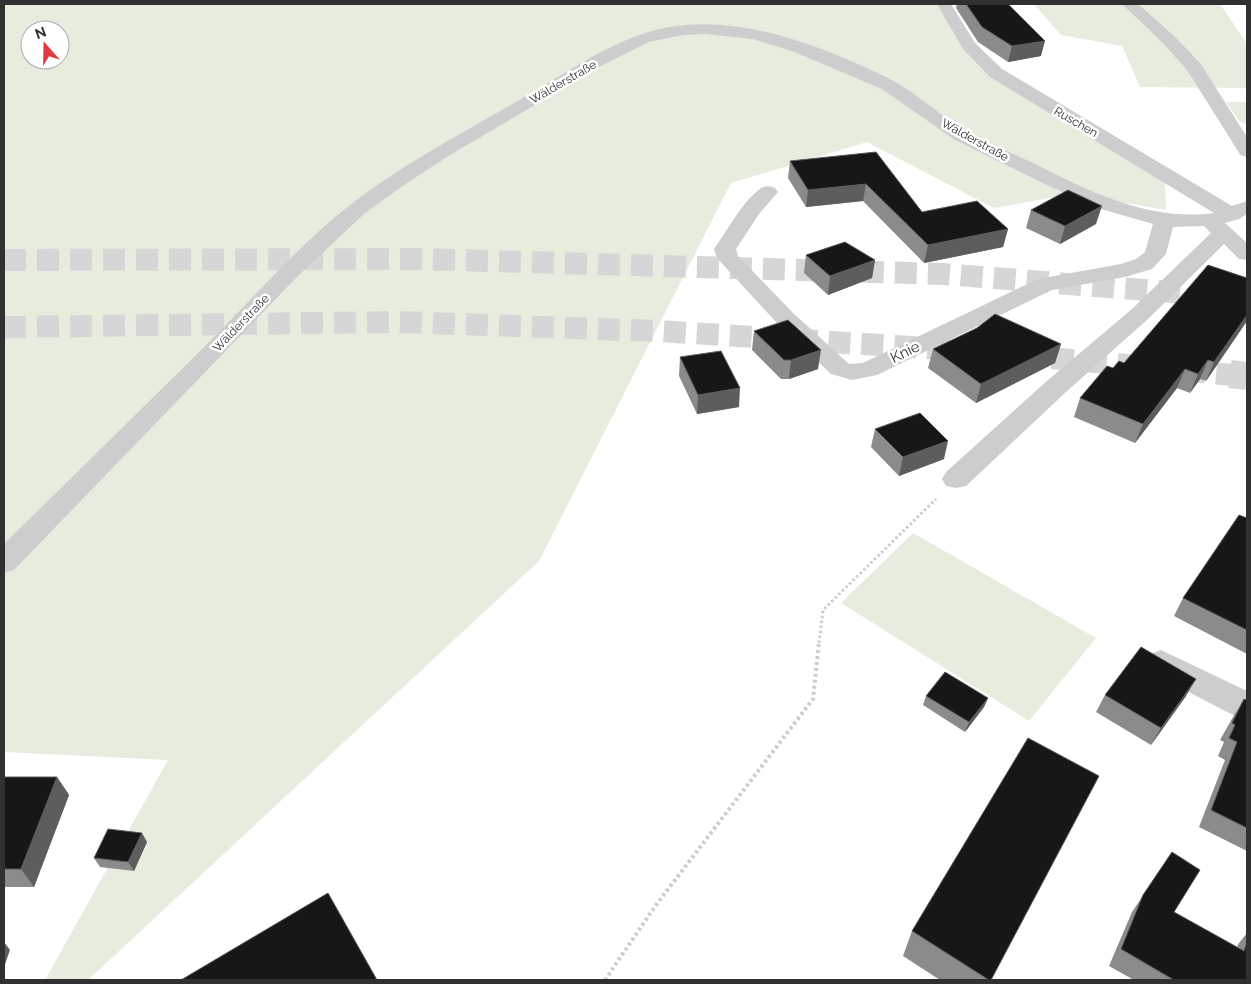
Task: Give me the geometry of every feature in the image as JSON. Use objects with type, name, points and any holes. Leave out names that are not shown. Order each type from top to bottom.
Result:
[{"type":"street","name":"Ruschen","points":[[944,4],[969,46],[996,73],[1228,218]]},
{"type":"street","points":[[1129,4],[1168,39],[1194,67],[1247,152]]},
{"type":"street","name":"Wälderstraße","points":[[4,562],[222,343],[312,249],[358,209],[406,176],[521,106],[619,50],[661,34],[694,29],[732,31],[760,36],[815,53],[887,85],[962,136],[1060,184],[1123,211],[1164,220],[1228,218]]},
{"type":"street","name":"Knie","points":[[768,192],[752,210],[725,250],[728,258],[785,318],[840,369],[852,372],[868,370],[1046,284],[1125,270],[1144,264],[1155,254],[1164,220]]},
{"type":"street","points":[[956,479],[1057,386],[1140,314],[1228,218],[1247,254]]},
{"type":"street","points":[[1145,656],[1247,706]]},
{"type":"path","points":[[605,980],[656,905],[813,699],[824,610],[956,479]]},
{"type":"shaded area","points":[[4,4],[940,4],[961,45],[1165,180],[1166,210],[1072,194],[994,208],[867,142],[731,183],[539,561],[88,980],[45,980],[168,760],[4,752]]},
{"type":"shaded area","points":[[1034,4],[1220,4],[1247,44],[1247,88],[1140,87],[1122,46],[1061,35]]},
{"type":"shaded area","points":[[1226,102],[1247,102],[1247,124],[1240,122]]},
{"type":"shaded area","points":[[913,533],[1096,638],[1029,721],[841,603]]},
{"type":"building","points":[[966,4],[1008,4],[1045,41],[1012,46],[982,27]]},
{"type":"building","points":[[876,152],[922,212],[977,201],[1008,229],[928,245],[866,184],[808,190],[790,161]]},
{"type":"building","points":[[1068,190],[1102,206],[1065,226],[1031,210]]},
{"type":"building","points":[[845,242],[875,260],[830,276],[806,255]]},
{"type":"building","points":[[1208,265],[1247,278],[1247,315],[1214,362],[1208,360],[1198,374],[1185,369],[1143,424],[1080,398],[1107,366],[1113,368],[1119,361],[1124,363]]},
{"type":"building","points":[[995,314],[1061,344],[981,384],[933,349],[977,328]]},
{"type":"building","points":[[788,320],[821,350],[791,360],[784,360],[754,331]]},
{"type":"building","points":[[721,351],[740,388],[698,395],[680,357]]},
{"type":"building","points":[[920,413],[948,441],[903,457],[875,429]]},
{"type":"building","points":[[1239,515],[1247,518],[1247,630],[1183,598]]},
{"type":"building","points":[[1141,647],[1196,679],[1161,728],[1105,695]]},
{"type":"building","points":[[945,672],[988,698],[969,722],[926,696]]},
{"type":"building","points":[[1244,699],[1247,700],[1247,828],[1211,810],[1237,742],[1229,738],[1235,725],[1232,723]]},
{"type":"building","points":[[1028,738],[1099,776],[991,980],[989,980],[912,931]]},
{"type":"building","points":[[4,777],[57,777],[21,869],[4,869]]},
{"type":"building","points":[[108,829],[142,833],[128,862],[94,858]]},
{"type":"building","points":[[1172,852],[1200,870],[1174,912],[1244,951],[1247,942],[1247,980],[1174,980],[1121,949],[1143,895]]},
{"type":"building","points":[[328,893],[377,980],[181,980]]},
{"type":"tunnel","points":[[4,260],[419,259],[943,274],[1247,298]]},
{"type":"tunnel","points":[[4,327],[398,322],[659,331],[974,351]]},
{"type":"tunnel","points":[[1019,355],[1243,376]]},
{"type":"tunnel","points":[[1230,374],[1247,376]]}]
